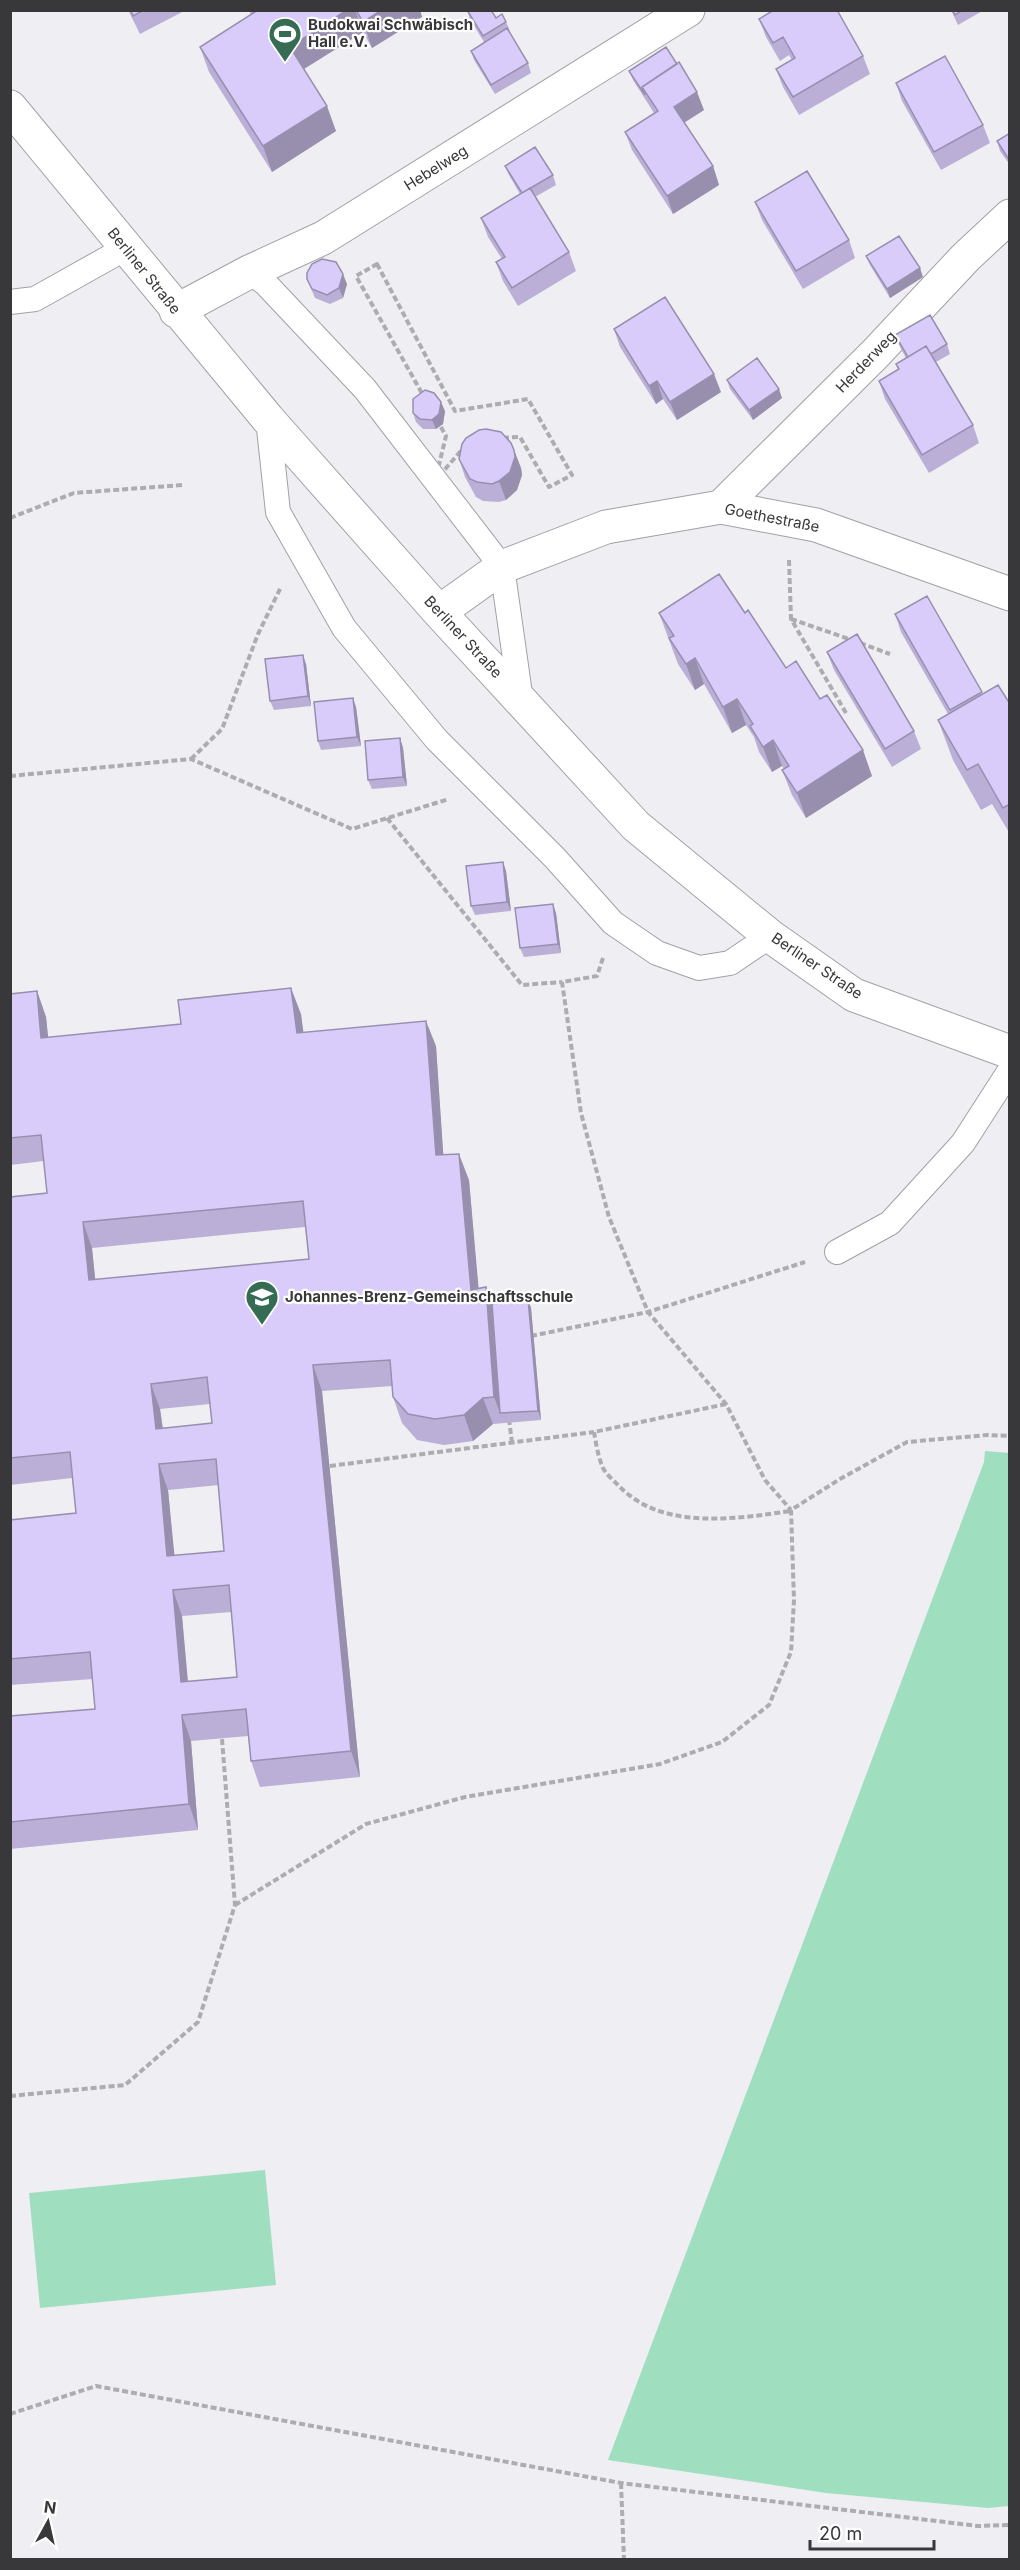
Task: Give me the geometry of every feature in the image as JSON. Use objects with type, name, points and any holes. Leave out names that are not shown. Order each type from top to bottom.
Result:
[{"type":"street","name":"Hebelweg","points":[[176,311],[249,272],[323,238],[688,10]]},
{"type":"street","name":"Berliner Straße","points":[[10,107],[176,311],[268,419],[439,612],[636,826],[770,936],[854,995],[1010,1052]]},
{"type":"street","name":"Herderweg","points":[[721,507],[875,354],[966,257],[1010,216]]},
{"type":"street","name":"Goethestraße","points":[[439,612],[502,567],[606,527],[721,507],[816,525],[1010,594]]},
{"type":"lane","points":[[10,302],[35,299],[126,248]]},
{"type":"lane","points":[[249,272],[265,284],[365,389],[502,567],[521,701]]},
{"type":"lane","points":[[268,419],[278,512],[344,628],[437,740],[555,858],[613,923],[657,952],[699,968],[730,963],[770,936]]},
{"type":"lane","points":[[837,1251],[890,1223],[963,1143],[1010,1070]]},
{"type":"path","points":[[377,264],[455,411],[528,399],[572,475],[549,487],[520,437],[471,440],[435,481],[446,436],[356,276],[377,264]]},
{"type":"path","points":[[10,518],[74,493],[183,485]]},
{"type":"path","points":[[789,520],[791,619],[846,713]]},
{"type":"path","points":[[191,759],[222,729],[258,634],[299,549]]},
{"type":"path","points":[[791,619],[890,654]]},
{"type":"path","points":[[10,776],[191,759],[352,829],[485,789]]},
{"type":"path","points":[[387,818],[522,985],[597,976],[613,923]]},
{"type":"path","points":[[235,1905],[366,1824],[465,1797],[660,1764],[722,1742],[769,1705],[790,1652],[794,1600],[791,1510],[765,1480],[726,1404],[648,1312],[609,1217],[581,1113],[562,982]]},
{"type":"path","points":[[528,1336],[648,1312],[837,1251]]},
{"type":"path","points":[[330,1466],[594,1432],[726,1404]]},
{"type":"path","points":[[509,1412],[512,1443]]},
{"type":"path","points":[[594,1432],[603,1470],[624,1491],[646,1505],[674,1515],[702,1518],[741,1518],[791,1510],[840,1479],[907,1442],[987,1435],[1010,1436]]},
{"type":"path","points":[[10,2096],[125,2085],[198,2022],[235,1905],[222,1738]]},
{"type":"path","points":[[10,2414],[96,2386],[621,2483],[978,2526],[1010,2525]]},
{"type":"path","points":[[621,2483],[624,2559]]},
{"type":"green space","points":[[985,1451],[1010,1453],[1009,2506],[988,2508],[826,2493],[608,2460],[984,1462]]},
{"type":"green space","points":[[265,2170],[276,2285],[40,2308],[29,2193]]},
{"type":"building","points":[[131,10],[144,10],[133,16]]},
{"type":"building","points":[[254,10],[347,10],[290,47],[327,106],[263,146],[200,47],[255,12]]},
{"type":"building","points":[[356,10],[382,10],[363,22]]},
{"type":"building","points":[[467,10],[491,10],[496,18],[502,14],[506,22],[483,36]]},
{"type":"building","points":[[774,10],[837,10],[863,56],[793,97],[776,69],[795,58],[783,37],[773,43],[759,19]]},
{"type":"building","points":[[952,10],[963,10],[955,15]]},
{"type":"building","points":[[507,28],[528,63],[491,85],[471,51]]},
{"type":"building","points":[[666,47],[677,64],[642,87],[645,95],[629,71]]},
{"type":"building","points":[[945,56],[983,125],[934,152],[896,83]]},
{"type":"building","points":[[679,62],[697,92],[674,107],[713,166],[667,196],[625,132],[658,111],[642,87]]},
{"type":"building","points":[[1010,133],[1010,161],[997,141]]},
{"type":"building","points":[[535,147],[553,175],[522,193],[505,166]]},
{"type":"building","points":[[807,171],[849,240],[796,271],[755,202]]},
{"type":"building","points":[[530,188],[569,252],[512,288],[496,262],[505,257],[481,218]]},
{"type":"building","points":[[899,236],[920,268],[887,289],[866,256]]},
{"type":"building","points":[[322,259],[336,262],[343,274],[339,288],[327,295],[312,289],[307,279],[307,273],[312,264]]},
{"type":"building","points":[[665,297],[714,374],[670,402],[657,381],[649,386],[614,329]]},
{"type":"building","points":[[930,315],[947,344],[931,354],[926,346],[908,357],[895,335]]},
{"type":"building","points":[[926,346],[973,425],[922,455],[879,381],[899,369],[896,364]]},
{"type":"building","points":[[757,358],[779,389],[749,410],[727,380]]},
{"type":"building","points":[[425,390],[434,393],[441,402],[439,414],[432,420],[420,419],[413,413],[413,399]]},
{"type":"building","points":[[479,430],[501,432],[511,443],[515,457],[510,472],[492,484],[470,479],[459,459],[462,444],[466,438]]},
{"type":"building","points":[[719,574],[745,613],[748,610],[786,668],[796,661],[820,699],[827,695],[863,750],[797,793],[782,770],[789,766],[773,740],[763,747],[750,726],[753,724],[737,699],[723,707],[695,658],[686,664],[669,638],[674,636],[659,613]]},
{"type":"building","points":[[927,596],[982,692],[950,710],[895,614]]},
{"type":"building","points":[[857,634],[914,731],[885,749],[827,652]]},
{"type":"building","points":[[303,655],[308,696],[270,701],[265,659]]},
{"type":"building","points":[[998,685],[1010,704],[1010,804],[1003,808],[978,764],[967,770],[938,720]]},
{"type":"building","points":[[353,698],[357,737],[318,741],[314,702]]},
{"type":"building","points":[[400,738],[403,777],[368,780],[365,741]]},
{"type":"building","points":[[503,862],[507,902],[471,906],[466,866]]},
{"type":"building","points":[[553,904],[558,944],[520,948],[515,908]]},
{"type":"building","points":[[291,988],[297,1033],[426,1021],[436,1155],[459,1154],[471,1290],[486,1287],[494,1397],[483,1398],[464,1415],[435,1419],[408,1414],[393,1397],[390,1360],[313,1365],[351,1751],[251,1761],[246,1709],[182,1715],[189,1804],[10,1822],[10,1716],[95,1709],[90,1652],[10,1659],[10,1520],[76,1513],[70,1452],[10,1458],[10,1197],[47,1193],[41,1135],[10,1138],[10,994],[37,991],[41,1038],[181,1024],[178,1000]],"holes":[[[303,1201],[309,1259],[89,1280],[83,1222]],[[207,1377],[212,1423],[156,1429],[151,1384]],[[216,1459],[224,1551],[167,1556],[159,1464]],[[229,1585],[237,1677],[181,1682],[173,1590]]]},
{"type":"building","points":[[528,1299],[538,1411],[500,1413],[492,1304]]},
{"type":"place","name":"Budokwai Schwäbisch Hall e.V.","points":[[285,63]]},
{"type":"place","name":"Johannes-Brenz-Gemeinschaftsschule","points":[[262,1326]]}]
